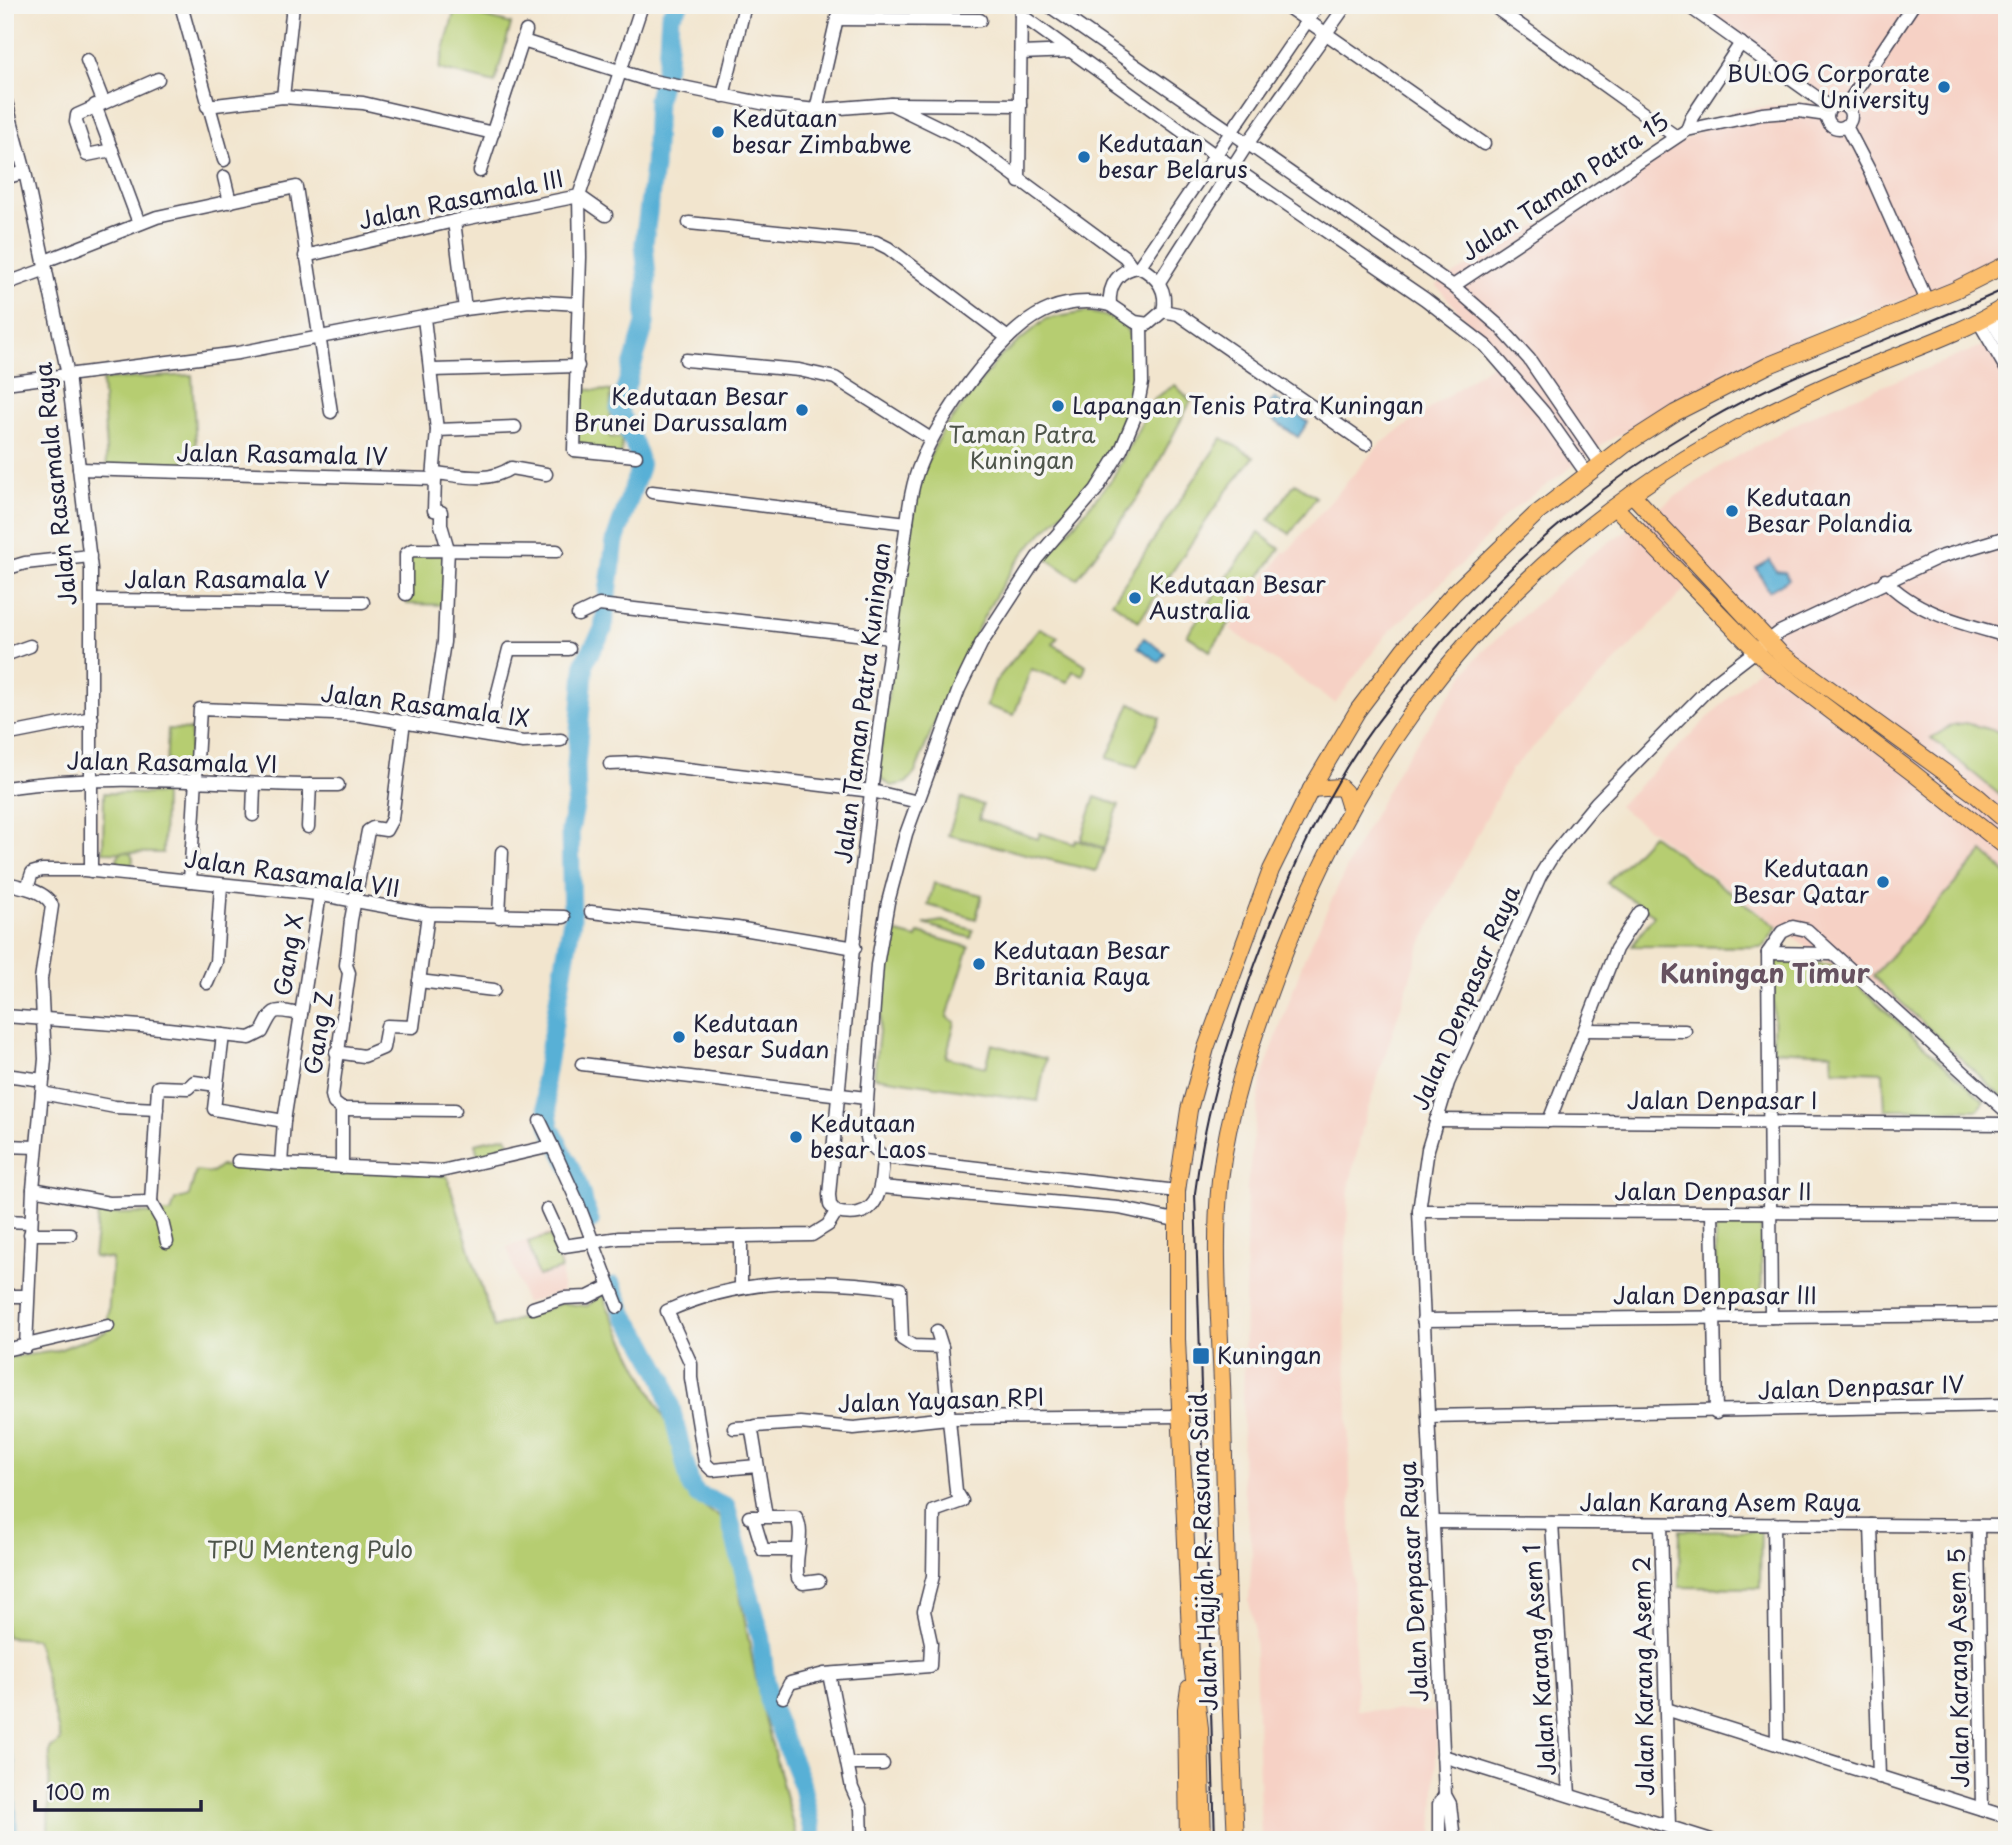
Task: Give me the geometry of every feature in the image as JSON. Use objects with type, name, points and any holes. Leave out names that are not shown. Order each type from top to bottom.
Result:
[{"type":"main road","name":"Jalan Hajjah R. Rasuna Said","points":[[1203,1840],[1200,1728],[1191,1668],[1175,1220],[1177,1191],[1189,1110],[1210,1036],[1271,870],[1311,789],[1357,710],[1412,640],[1498,548],[1587,474],[1643,432],[1713,392],[1835,336],[1927,301],[2007,264]]},
{"type":"main road","name":"Jalan Hajjah R. Rasuna Said","points":[[1236,1840],[1219,1262],[1223,1164],[1239,1091],[1264,1007],[1313,879],[1350,808],[1406,718],[1475,631],[1537,570],[1632,494],[1691,454],[1769,411],[1984,319],[2007,305]]},
{"type":"main road","points":[[1632,494],[1761,645],[1789,660],[1976,795],[2007,821]]},
{"type":"main road","points":[[1615,507],[1761,645],[2007,848]]},
{"type":"main road","points":[[1636,528],[1652,515]]},
{"type":"main road","points":[[1311,789],[1328,785],[1340,787],[1345,792],[1350,808]]},
{"type":"main road","points":[[1188,1581],[1208,1594],[1227,1584]]},
{"type":"main road","name":"Jalan Hajjah R. Rasuna Said","points":[[1188,1840],[1186,1709],[1191,1668]]},
{"type":"main road","name":"Jalan Hajjah R. Rasuna Said","points":[[1232,1737],[1242,1765],[1246,1840]]},
{"type":"street","points":[[181,5],[224,160]]},
{"type":"street","points":[[284,97],[293,5]]},
{"type":"street","name":"Jalan Rasamala III","points":[[305,256],[454,221],[579,196],[642,5]]},
{"type":"street","points":[[723,96],[745,5]]},
{"type":"street","points":[[816,110],[840,5]]},
{"type":"street","points":[[1048,5],[1452,286],[1499,326],[1529,359],[1601,464]]},
{"type":"street","points":[[1286,5],[1484,144]]},
{"type":"street","points":[[891,104],[969,142],[1019,182],[1125,257],[1136,268],[1159,282],[1164,294],[1163,311],[1154,321],[1141,324],[1110,305],[1111,285],[1121,273],[1136,268],[1318,5]]},
{"type":"street","points":[[1159,282],[1248,143],[1346,5]]},
{"type":"street","points":[[1492,5],[1681,133],[1741,43]]},
{"type":"street","points":[[1687,5],[1828,111],[1832,126],[1846,126]]},
{"type":"street","points":[[1846,106],[1913,5]]},
{"type":"street","points":[[1021,10],[1071,51],[1215,155],[1425,299],[1486,346],[1544,413],[1587,474]]},
{"type":"street","points":[[1019,182],[1021,10]]},
{"type":"street","points":[[837,19],[980,20]]},
{"type":"street","points":[[480,170],[524,36],[620,73],[653,82],[816,110],[891,104],[1020,105]]},
{"type":"street","points":[[1021,53],[1071,51]]},
{"type":"street","points":[[87,60],[112,150],[139,223]]},
{"type":"street","points":[[112,150],[91,156],[82,145],[76,117],[99,103],[158,79]]},
{"type":"street","points":[[207,106],[284,97],[363,103],[493,132]]},
{"type":"street","name":"Jalan Rasamala Raya","points":[[5,98],[25,172],[68,375],[90,556],[91,871]]},
{"type":"street","points":[[1828,111],[1838,104],[1846,106]]},
{"type":"street","points":[[1846,106],[1851,119],[1846,126]]},
{"type":"street","name":"Jalan Taman Patra 15","points":[[1452,286],[1681,133],[1762,114],[1828,111]]},
{"type":"street","points":[[1846,126],[1870,172],[1927,301]]},
{"type":"street","points":[[5,178],[25,172]]},
{"type":"street","points":[[224,177],[230,202]]},
{"type":"street","points":[[5,284],[139,223],[172,212],[296,187],[331,412]]},
{"type":"street","points":[[579,196],[606,215]]},
{"type":"street","points":[[579,196],[578,366],[574,451],[636,456]]},
{"type":"street","points":[[454,221],[465,309]]},
{"type":"street","points":[[689,223],[876,242],[1009,338]]},
{"type":"street","points":[[5,383],[237,353],[465,309],[529,301],[578,303]]},
{"type":"street","name":"Jalan Taman Patra Kuningan","points":[[836,1212],[830,1205],[829,1195],[839,1092],[891,638],[916,476],[932,439],[976,374],[1009,338],[1044,311],[1079,302],[1110,305]]},
{"type":"street","points":[[1163,311],[1178,314],[1366,444]]},
{"type":"street","points":[[424,317],[438,430],[434,510],[441,512],[441,525],[448,549],[444,642],[431,726]]},
{"type":"street","points":[[1984,319],[2007,346]]},
{"type":"street","points":[[1984,319],[2007,370]]},
{"type":"street","points":[[1141,324],[1142,383],[1136,414],[1121,450],[1096,490],[1037,558],[981,644],[959,689],[898,859],[877,965],[866,1098],[866,1135],[873,1149],[883,1157],[1177,1191]]},
{"type":"street","points":[[686,360],[799,370],[835,378],[932,439]]},
{"type":"street","points":[[432,370],[578,366]]},
{"type":"street","points":[[438,430],[515,426]]},
{"type":"street","name":"Jalan Rasamala IV","points":[[79,470],[489,478],[504,475],[511,468],[546,474]]},
{"type":"street","points":[[653,492],[907,523]]},
{"type":"street","name":"Jalan Denpasar Raya","points":[[1454,1840],[1450,1804],[1445,1795],[1419,1211],[1436,1120],[1448,1083],[1530,897],[1553,855],[1619,778],[1714,683],[1761,645],[1885,580],[1993,539],[2007,530]]},
{"type":"street","name":"Jalan Denpasar Raya","points":[[1993,539],[2007,537]]},
{"type":"street","points":[[405,594],[407,552],[448,549],[557,551]]},
{"type":"street","points":[[5,569],[25,563],[90,556]]},
{"type":"street","points":[[1885,580],[1900,595],[1917,605],[1965,624],[2007,636]]},
{"type":"street","name":"Jalan Rasamala V","points":[[92,600],[363,602]]},
{"type":"street","points":[[578,615],[599,605],[891,638]]},
{"type":"street","points":[[5,655],[30,646]]},
{"type":"street","points":[[487,735],[509,649],[569,649]]},
{"type":"street","name":"Jalan Rasamala IX","points":[[196,783],[200,709],[360,715],[523,742],[561,740]]},
{"type":"street","points":[[5,735],[92,719]]},
{"type":"street","points":[[354,900],[369,831],[373,828],[386,830],[392,819],[404,721]]},
{"type":"street","points":[[610,764],[636,763],[872,791],[918,802]]},
{"type":"street","name":"Jalan Rasamala VI","points":[[5,788],[92,781],[254,786],[338,785]]},
{"type":"street","points":[[190,881],[196,783]]},
{"type":"street","points":[[308,827],[310,785]]},
{"type":"street","points":[[253,816],[254,786]]},
{"type":"street","points":[[499,917],[502,852]]},
{"type":"street","name":"Jalan Rasamala VII","points":[[27,888],[32,873],[42,870],[91,871],[320,894],[428,914],[564,917]]},
{"type":"street","points":[[5,883],[27,888],[48,899],[52,906],[41,979],[42,1087],[30,1228],[26,1347]]},
{"type":"street","points":[[207,983],[216,962],[221,885]]},
{"type":"street","name":"Gang X","points":[[223,1035],[250,1038],[263,1031],[270,1014],[274,1012],[301,1014],[320,894]]},
{"type":"street","name":"Gang Z","points":[[342,1167],[342,1109],[332,1099],[336,1052],[349,972],[346,965],[354,900]]},
{"type":"street","points":[[591,912],[737,928],[855,948]]},
{"type":"street","points":[[1549,1121],[1616,949],[1640,912]]},
{"type":"street","points":[[336,1052],[369,1055],[383,1048],[387,1026],[413,1027],[428,914]]},
{"type":"street","points":[[1771,1317],[1768,953],[1782,932],[1793,926],[1807,930],[1830,954],[2007,1112]]},
{"type":"street","points":[[1768,953],[1830,954]]},
{"type":"street","points":[[419,981],[494,990]]},
{"type":"street","points":[[281,1164],[284,1121],[301,1014]]},
{"type":"street","points":[[5,1016],[223,1035],[214,1109],[284,1121]]},
{"type":"street","points":[[1586,1030],[1685,1031]]},
{"type":"street","points":[[582,1064],[839,1092],[866,1098]]},
{"type":"street","points":[[5,1076],[116,1107],[157,1109]]},
{"type":"street","points":[[167,1242],[162,1221],[151,1202],[158,1087],[188,1088],[194,1082],[217,1085]]},
{"type":"street","points":[[342,1109],[456,1110]]},
{"type":"street","name":"Jalan Denpasar I","points":[[1436,1120],[2007,1124]]},
{"type":"street","points":[[540,1121],[597,1242],[618,1307]]},
{"type":"street","points":[[5,1146],[36,1147]]},
{"type":"street","points":[[238,1161],[441,1171],[552,1146]]},
{"type":"street","points":[[547,1209],[564,1246],[597,1242],[812,1235],[828,1225],[836,1212],[858,1214],[877,1201],[883,1157]]},
{"type":"street","points":[[881,1187],[1119,1208],[1175,1220]]},
{"type":"street","points":[[33,1189],[109,1203],[151,1202]]},
{"type":"street","name":"Jalan Denpasar II","points":[[1419,1211],[2007,1213]]},
{"type":"street","points":[[1712,1213],[1716,1413]]},
{"type":"street","points":[[5,1221],[70,1234]]},
{"type":"street","points":[[741,1236],[741,1286]]},
{"type":"street","points":[[757,1466],[712,1470],[705,1462],[696,1418],[691,1364],[667,1311],[694,1299],[741,1286],[853,1282],[900,1289],[902,1339],[913,1346],[942,1347]]},
{"type":"street","points":[[533,1308],[564,1298],[590,1297],[610,1286]]},
{"type":"street","points":[[5,1296],[27,1296]]},
{"type":"street","name":"Jalan Denpasar III","points":[[1423,1320],[2007,1315]]},
{"type":"street","points":[[5,1350],[108,1326]]},
{"type":"street","points":[[783,1697],[790,1684],[829,1674],[930,1666],[931,1643],[924,1611],[933,1576],[934,1511],[962,1501],[957,1491],[942,1347],[937,1331]]},
{"type":"street","name":"Jalan Denpasar IV","points":[[1428,1416],[1716,1413],[2007,1405]]},
{"type":"street","name":"Jalan Yayasan RPI","points":[[734,1428],[800,1423],[854,1428],[948,1418],[1181,1416]]},
{"type":"street","points":[[753,1427],[757,1466],[756,1517],[763,1550],[796,1550]]},
{"type":"street","points":[[756,1517],[790,1514],[798,1519],[801,1528],[795,1567],[799,1581],[819,1581]]},
{"type":"street","name":"Jalan Karang Asem Raya","points":[[1433,1522],[2007,1526]]},
{"type":"street","name":"Jalan Karang Asem 1","points":[[1552,1523],[1569,1796]]},
{"type":"street","name":"Jalan Karang Asem 2","points":[[1661,1524],[1669,1826]]},
{"type":"street","points":[[1774,1524],[1777,1744]]},
{"type":"street","points":[[1871,1525],[1879,1777]]},
{"type":"street","name":"Jalan Karang Asem 5","points":[[1978,1526],[1982,1810]]},
{"type":"street","points":[[829,1674],[852,1788],[861,1808],[862,1840]]},
{"type":"street","points":[[1666,1709],[2007,1817]]},
{"type":"street","points":[[1443,1756],[1711,1840]]},
{"type":"street","points":[[848,1764],[883,1764]]},
{"type":"street","name":"Jalan Denpasar Raya","points":[[1439,1840],[1439,1804],[1445,1795]]},
{"type":"shaded area","points":[[1693,5],[2007,5],[2007,251],[1971,282],[1837,319],[1604,443],[1507,514],[1475,551],[1386,635],[1335,703],[1230,629],[1284,551],[1286,553],[1379,445],[1499,359],[1436,285],[1736,110],[1826,101]]},
{"type":"shaded area","points":[[2007,336],[2007,1096],[1618,806],[1758,669],[1691,583],[1511,770],[1421,944],[1364,1121],[1349,1188],[1344,1286],[1357,1710],[1438,1712],[1433,1840],[1261,1840],[1254,1626],[1249,1601],[1252,1552],[1242,1476],[1247,1187],[1261,1080],[1304,959],[1356,848],[1402,763],[1476,658],[1589,556],[1723,464],[1818,412]]},
{"type":"shaded area","points":[[552,1232],[562,1263],[562,1292],[525,1303],[507,1247]]},
{"type":"green space","points":[[455,9],[511,24],[495,83],[439,69]]},
{"type":"green space","name":"Taman Patra Kuningan","points":[[1086,312],[1116,320],[1131,338],[1133,380],[1118,435],[1087,486],[1033,543],[1011,571],[982,619],[958,669],[915,773],[906,783],[891,786],[880,778],[878,766],[914,508],[924,468],[942,432],[999,358],[1046,319]]},
{"type":"green space","points":[[192,375],[197,468],[107,468],[102,380]]},
{"type":"green space","points":[[1175,385],[1191,401],[1146,487],[1077,579],[1046,558],[1112,479],[1155,398]]},
{"type":"green space","points":[[576,389],[611,391],[610,437],[622,438],[621,458],[573,456]]},
{"type":"green space","points":[[1222,438],[1254,457],[1225,493],[1139,621],[1112,602]]},
{"type":"green space","points":[[1295,483],[1316,497],[1290,534],[1269,520]]},
{"type":"green space","points":[[1259,533],[1280,549],[1248,592],[1227,577]]},
{"type":"green space","points":[[407,555],[448,555],[446,605],[407,604]]},
{"type":"green space","points":[[1219,589],[1242,605],[1210,651],[1187,635]]},
{"type":"green space","points":[[1039,628],[1058,637],[1053,644],[1086,665],[1083,675],[1073,671],[1068,682],[1031,669],[1014,715],[986,706],[995,682]]},
{"type":"green space","points":[[1131,703],[1160,718],[1137,767],[1107,758]]},
{"type":"green space","points":[[1966,723],[2007,734],[2007,801],[1931,738],[1953,725]]},
{"type":"green space","points":[[168,729],[191,730],[189,771],[166,771]]},
{"type":"green space","points":[[104,793],[164,794],[163,853],[103,852]]},
{"type":"green space","points":[[1095,797],[1119,805],[1104,848],[1081,840]]},
{"type":"green space","points":[[961,798],[983,805],[979,819],[1038,839],[1040,833],[1074,844],[1076,840],[1104,850],[1096,871],[948,835]]},
{"type":"green space","points":[[1652,835],[1777,927],[1763,947],[1632,946],[1654,915],[1607,883]]},
{"type":"green space","points":[[125,852],[131,854],[131,866],[125,868],[119,866],[117,860],[119,854]]},
{"type":"green space","points":[[1983,852],[2007,874],[2007,1102],[1873,976]]},
{"type":"green space","points":[[934,883],[982,895],[976,919],[928,905]]},
{"type":"green space","points":[[942,921],[973,930],[971,938],[924,924]]},
{"type":"green space","points":[[890,931],[917,938],[919,933],[969,947],[947,1017],[955,1022],[946,1057],[986,1067],[992,1044],[1046,1059],[1038,1101],[874,1077]]},
{"type":"green space","points":[[1774,961],[1836,965],[1984,1101],[1977,1110],[1885,1109],[1883,1072],[1833,1070],[1832,1053],[1773,1050]]},
{"type":"green space","points":[[507,1136],[511,1154],[479,1161],[475,1143]]},
{"type":"green space","name":"TPU Menteng Pulo","points":[[221,1166],[342,1167],[447,1176],[494,1328],[562,1303],[587,1306],[604,1293],[606,1304],[671,1431],[686,1494],[726,1522],[760,1699],[797,1840],[48,1840],[50,1749],[61,1741],[36,1639],[7,1637],[5,1630],[5,1358],[56,1351],[107,1331],[112,1259],[93,1257],[98,1214],[171,1213],[175,1200],[189,1196],[196,1171],[212,1173]]},
{"type":"green space","points":[[1715,1218],[1761,1218],[1762,1302],[1716,1302]]},
{"type":"green space","points":[[550,1236],[561,1269],[538,1276],[528,1242]]},
{"type":"green space","points":[[1680,1530],[1761,1531],[1760,1588],[1679,1587]]},
{"type":"water","points":[[1274,398],[1308,422],[1298,437],[1263,413]]},
{"type":"water","points":[[1770,560],[1776,571],[1785,572],[1789,579],[1769,591],[1756,568]]},
{"type":"water","points":[[1144,638],[1165,653],[1159,662],[1138,647]]},
{"type":"waterway","points":[[590,1221],[576,1179],[550,1127],[544,1082],[572,919],[570,830],[577,798],[576,765],[585,661],[603,630],[615,541],[640,467],[637,451],[619,410],[645,324],[647,278],[644,243],[654,168],[657,99],[667,61],[670,15],[679,5]]},
{"type":"waterway","points":[[613,1286],[625,1316],[644,1342],[664,1380],[691,1487],[698,1495],[726,1506],[760,1633],[768,1700],[801,1782],[814,1840]]},
{"type":"waterway","points":[[5,1735],[14,1763],[16,1840]]},
{"type":"tram line","points":[[1215,1840],[1195,1193],[1209,1114],[1230,1038],[1267,934],[1312,830],[1364,741],[1442,641],[1510,570],[1582,506],[1662,449],[1741,402],[1816,367],[2007,288]]},
{"type":"place","name":"BULOG Corporate University","points":[[1944,87]]},
{"type":"place","name":"Kedutaan besar Zimbabwe","points":[[718,132]]},
{"type":"place","name":"Kedutaan besar Belarus","points":[[1084,157]]},
{"type":"place","name":"Lapangan Tenis Patra Kuningan","points":[[1058,406]]},
{"type":"place","name":"Kedutaan Besar Brunei Darussalam","points":[[802,410]]},
{"type":"place","name":"Kedutaan Besar Polandia","points":[[1732,511]]},
{"type":"place","name":"Kedutaan Besar Australia","points":[[1135,598]]},
{"type":"place","name":"Kedutaan Besar Qatar","points":[[1883,882]]},
{"type":"place","name":"Kedutaan Besar Britania Raya","points":[[979,964]]},
{"type":"place","name":"Kedutaan besar Sudan","points":[[679,1037]]},
{"type":"place","name":"Kedutaan besar Laos","points":[[796,1137]]},
{"type":"place","name":"Kuningan","points":[[1201,1356]]},
{"type":"district","name":"Kuningan Timur","points":[[1765,974]]}]
